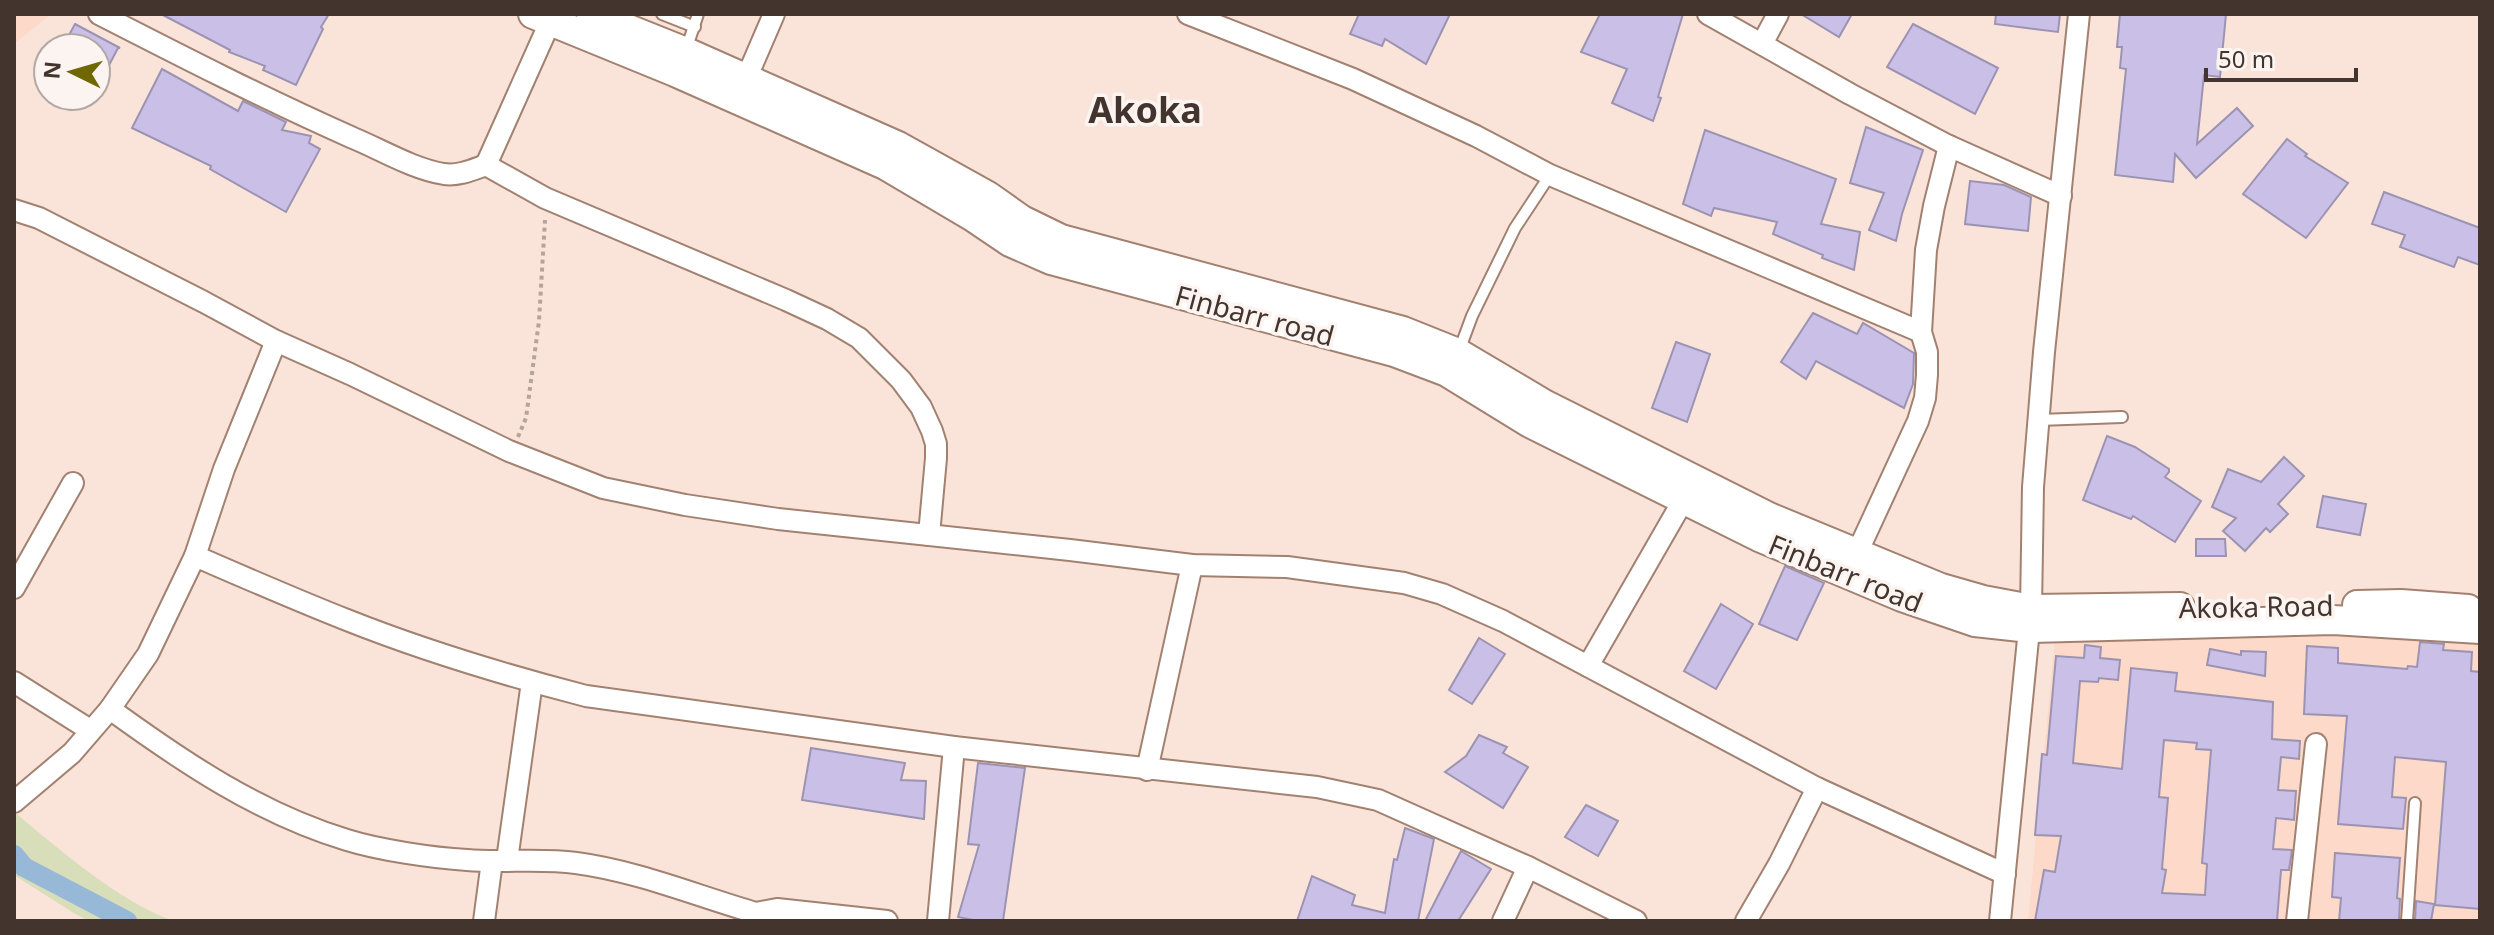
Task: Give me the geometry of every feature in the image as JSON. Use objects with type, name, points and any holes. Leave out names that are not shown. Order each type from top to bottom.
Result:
[{"type":"main road","name":"Finbarr road","points":[[598,15],[690,40],[746,79],[898,146],[988,196],[1022,220],[1061,239],[1403,331],[1458,353],[1544,404],[1769,517],[1941,588],[1979,611]]},
{"type":"main road","name":"Finbarr road","points":[[541,18],[675,72],[885,165],[1010,242],[1051,260],[1394,352],[1447,372],[1530,423],[1759,537],[1932,609],[1979,611]]},
{"type":"main road","name":"Akoka Road","points":[[2030,618],[2401,604],[2480,610]]},
{"type":"main road","points":[[1979,611],[2030,618],[2333,620],[2480,629]]},
{"type":"street","points":[[99,14],[271,101],[424,168],[455,174],[486,165],[545,198],[786,300],[859,338],[901,380],[921,407],[932,431],[936,458],[929,535]]},
{"type":"street","points":[[746,79],[774,14]]},
{"type":"street","points":[[1188,14],[1353,79],[1476,136],[1550,175],[1921,332]]},
{"type":"street","points":[[1708,14],[1949,146],[2061,196]]},
{"type":"street","points":[[1762,44],[1778,14]]},
{"type":"street","points":[[2000,921],[2030,618],[2033,487],[2044,352],[2079,14]]},
{"type":"street","points":[[486,165],[541,18]]},
{"type":"street","points":[[1857,553],[1918,421],[1925,398],[1927,352],[1921,332],[1926,250],[1949,146]]},
{"type":"street","points":[[14,210],[39,218],[276,341],[509,451],[603,488],[685,505],[778,519],[1192,565],[1287,567],[1404,583],[1442,594],[1503,621],[1817,788],[2005,874]]},
{"type":"street","points":[[14,802],[72,753],[110,709],[148,654],[195,556],[224,469],[276,341]]},
{"type":"street","points":[[14,588],[73,483]]},
{"type":"street","points":[[1588,666],[1684,499]]},
{"type":"street","points":[[195,556],[348,621],[432,651],[586,696],[954,747],[1317,787],[1378,800],[1528,867],[1636,921]]},
{"type":"street","points":[[1147,770],[1192,565]]},
{"type":"street","points":[[14,682],[90,730]]},
{"type":"street","points":[[484,921],[499,860],[532,682]]},
{"type":"street","points":[[110,709],[159,745],[227,788],[321,832],[352,841],[464,860],[575,863],[654,880],[759,917],[777,909],[887,921]]},
{"type":"street","points":[[2297,921],[2316,744]]},
{"type":"street","points":[[938,921],[954,747]]},
{"type":"street","points":[[1746,921],[1817,788]]},
{"type":"street","points":[[1503,921],[1528,867]]},
{"type":"lane","points":[[662,14],[690,40],[698,14]]},
{"type":"lane","points":[[1458,353],[1472,316],[1515,228],[1550,175]]},
{"type":"lane","points":[[2039,420],[2122,417]]},
{"type":"lane","points":[[2407,921],[2415,803]]},
{"type":"path","points":[[509,451],[526,418],[539,321],[545,198]]},
{"type":"shaded area","points":[[14,14],[51,14],[14,44]]},
{"type":"shaded area","points":[[2347,631],[2480,641],[2480,921],[2028,921],[2055,638]]},
{"type":"green space","points":[[14,812],[111,888],[174,921],[89,921],[14,875]]},
{"type":"building","points":[[161,14],[329,14],[296,85]]},
{"type":"building","points":[[1359,14],[1450,14],[1426,64],[1385,39],[1382,46],[1350,34]]},
{"type":"building","points":[[1600,14],[1683,14],[1653,121],[1612,103],[1627,69],[1581,52]]},
{"type":"building","points":[[1801,14],[1852,14],[1839,37]]},
{"type":"building","points":[[1996,14],[2060,14],[2058,32],[1995,24]]},
{"type":"building","points":[[2120,14],[2226,14],[2220,77],[2204,75],[2197,144],[2237,108],[2253,126],[2196,178],[2175,154],[2173,182],[2115,175],[2126,69],[2120,68],[2122,47],[2117,47]]},
{"type":"building","points":[[75,24],[90,32],[71,32]]},
{"type":"building","points":[[1913,24],[1998,68],[1975,114],[1887,67]]},
{"type":"building","points":[[112,44],[118,48],[112,59]]},
{"type":"building","points":[[162,69],[238,111],[243,101],[286,122],[282,130],[311,136],[309,143],[320,149],[286,212],[210,169],[211,166],[132,128]]},
{"type":"building","points":[[1866,127],[1923,150],[1896,241],[1869,230],[1884,193],[1850,183]]},
{"type":"building","points":[[1705,130],[1836,179],[1821,224],[1860,232],[1854,270],[1773,234],[1777,222],[1714,208],[1711,216],[1683,204]]},
{"type":"building","points":[[2287,139],[2307,154],[2305,156],[2348,183],[2306,238],[2243,194]]},
{"type":"building","points":[[1970,181],[2004,185],[2031,197],[2028,231],[1965,224]]},
{"type":"building","points":[[2384,192],[2480,228],[2480,265],[2458,257],[2454,267],[2400,247],[2405,235],[2372,224]]},
{"type":"building","points":[[1813,313],[1857,334],[1863,323],[1914,353],[1913,384],[1904,408],[1816,361],[1806,379],[1781,362]]},
{"type":"building","points":[[1676,342],[1710,354],[1687,422],[1652,408]]},
{"type":"building","points":[[2107,436],[2135,447],[2169,469],[2165,477],[2201,501],[2175,542],[2133,516],[2131,519],[2083,500]]},
{"type":"building","points":[[2284,457],[2304,476],[2278,504],[2288,514],[2270,532],[2266,528],[2245,551],[2223,531],[2236,518],[2212,507],[2228,469],[2261,482]]},
{"type":"building","points":[[2323,496],[2366,504],[2360,535],[2317,527]]},
{"type":"building","points":[[2196,539],[2225,539],[2226,556],[2196,556]]},
{"type":"building","points":[[1785,566],[1824,583],[1797,640],[1759,624]]},
{"type":"building","points":[[1721,604],[1753,624],[1716,689],[1684,671]]},
{"type":"building","points":[[1479,638],[1505,654],[1472,704],[1449,690]]},
{"type":"building","points":[[2420,642],[2444,644],[2443,650],[2472,652],[2471,671],[2480,672],[2480,909],[2435,905],[2446,762],[2395,757],[2392,797],[2406,798],[2403,829],[2338,824],[2347,716],[2304,714],[2307,646],[2338,648],[2338,663],[2407,669],[2408,666],[2417,667]]},
{"type":"building","points":[[2085,645],[2101,647],[2100,658],[2120,660],[2118,680],[2099,678],[2098,682],[2080,681],[2073,763],[2122,769],[2131,668],[2177,673],[2175,691],[2273,702],[2272,739],[2300,741],[2299,759],[2281,757],[2278,790],[2296,791],[2294,820],[2276,818],[2273,849],[2292,850],[2289,870],[2281,870],[2277,921],[2035,921],[2044,870],[2055,872],[2061,836],[2035,835],[2042,754],[2047,755],[2056,656],[2084,658]],"holes":[[[2164,740],[2197,743],[2196,749],[2211,750],[2202,863],[2207,864],[2205,895],[2162,893],[2166,870],[2162,869],[2168,798],[2159,797]]]},
{"type":"building","points":[[2210,649],[2241,655],[2241,651],[2266,652],[2265,676],[2207,665]]},
{"type":"building","points":[[1479,735],[1507,747],[1503,753],[1528,767],[1503,808],[1445,772],[1466,756]]},
{"type":"building","points":[[811,748],[905,763],[901,780],[926,781],[924,819],[802,800]]},
{"type":"building","points":[[978,763],[1025,768],[1003,921],[958,917],[979,845],[968,844]]},
{"type":"building","points":[[1586,805],[1618,821],[1598,856],[1565,837]]},
{"type":"building","points":[[1405,828],[1434,839],[1418,921],[1297,921],[1312,876],[1355,895],[1352,905],[1385,913],[1394,859],[1397,860]]},
{"type":"building","points":[[1461,851],[1491,869],[1458,921],[1425,921]]},
{"type":"building","points":[[2335,853],[2400,858],[2399,921],[2339,921],[2341,898],[2332,897]]},
{"type":"building","points":[[2416,901],[2434,904],[2431,921],[2415,921]]},
{"type":"waterway","points":[[14,855],[24,867],[127,921]]},
{"type":"district","name":"Akoka","points":[[1145,109]]}]
